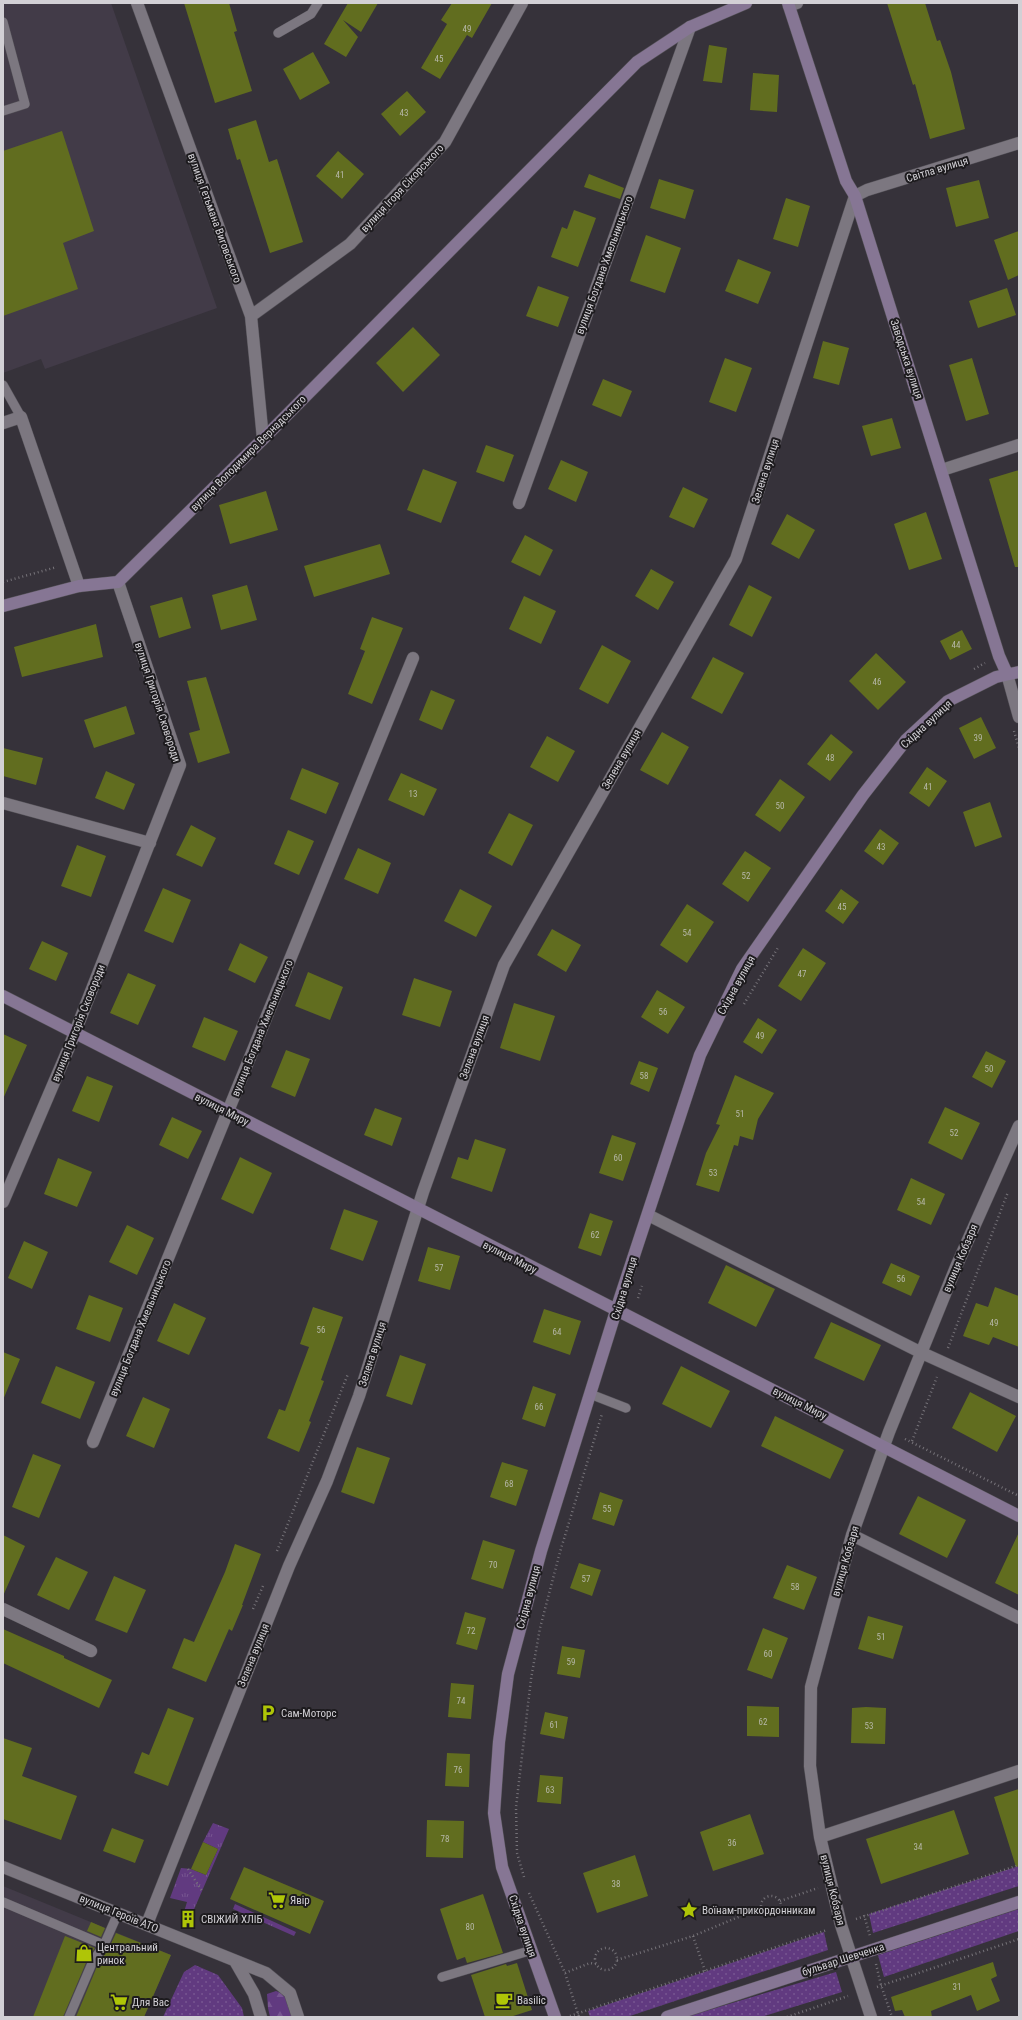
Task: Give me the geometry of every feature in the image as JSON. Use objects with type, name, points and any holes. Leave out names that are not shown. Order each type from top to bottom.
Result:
[{"type":"street","name":"вулиця Гетьмана Виговського","points":[[137,3],[251,316],[263,439]]},
{"type":"street","name":"вулиця Ігоря Сікорського","points":[[251,316],[350,244],[445,142],[522,3]]},
{"type":"street","name":"вулиця Володимира Вернадського","points":[[118,582],[263,439],[637,62],[690,27],[746,3]]},
{"type":"street","name":"Заводська вулиця","points":[[792,4],[846,181],[855,196],[999,656],[1013,673],[1019,717]]},
{"type":"street","name":"вулиця Богдана Хмельницького","points":[[519,503],[690,27]]},
{"type":"street","name":"Світла вулиця","points":[[855,196],[867,190],[1019,143]]},
{"type":"street","name":"Зелена вулиця","points":[[147,1924],[289,1566],[327,1481],[359,1396],[423,1192],[504,965],[736,559],[855,196]]},
{"type":"street","points":[[3,422],[21,417],[79,586]]},
{"type":"street","points":[[942,470],[1019,445]]},
{"type":"street","points":[[3,606],[79,586],[118,582]]},
{"type":"street","name":"вулиця Григорія Сковороди","points":[[3,1202],[74,1033],[180,765],[118,582]]},
{"type":"street","name":"вулиця Богдана Хмельницького","points":[[93,1442],[413,658]]},
{"type":"street","name":"Східна вулиця","points":[[555,2017],[501,1859],[494,1813],[499,1742],[508,1674],[541,1551],[616,1311],[700,1055],[742,969],[864,795],[906,740],[948,701],[996,677],[1013,673]]},
{"type":"street","points":[[3,804],[150,843]]},
{"type":"street","name":"вулиця Миру","points":[[3,996],[418,1210],[1019,1516]]},
{"type":"street","name":"вулиця Кобзаря","points":[[871,2017],[841,1925],[820,1838],[810,1766],[811,1687],[852,1534],[884,1446],[956,1267],[1019,1126]]},
{"type":"street","points":[[648,1215],[922,1353],[1019,1397]]},
{"type":"street","points":[[852,1534],[1019,1618]]},
{"type":"street","points":[[3,1609],[91,1651]]},
{"type":"street","points":[[820,1838],[1019,1771]]},
{"type":"street","name":"вулиця Героїв АТО","points":[[3,1867],[266,1973],[290,1993],[298,2017]]},
{"type":"street","name":"бульвар Шевченка","points":[[667,2017],[1019,1902]]},
{"type":"street","points":[[235,1961],[254,1994],[260,2017]]},
{"type":"lane","points":[[278,33],[311,14],[318,3]]},
{"type":"lane","points":[[3,22],[26,104],[3,111]]},
{"type":"lane","points":[[3,385],[21,417]]},
{"type":"lane","points":[[590,1394],[626,1408]]},
{"type":"lane","points":[[3,1902],[104,1945]]},
{"type":"lane","points":[[69,2017],[93,1962],[104,1945],[118,1913]]},
{"type":"lane","points":[[442,1977],[532,1950]]},
{"type":"path","points":[[3,582],[71,563]]},
{"type":"path","points":[[972,670],[999,656]]},
{"type":"path","points":[[741,1009],[782,941]]},
{"type":"path","points":[[912,1441],[1011,1186]]},
{"type":"path","points":[[631,1318],[644,1279]]},
{"type":"path","points":[[275,1555],[350,1369]]},
{"type":"path","points":[[524,1880],[517,1853],[516,1807],[531,1679],[540,1628],[560,1552],[606,1400]]},
{"type":"path","points":[[252,1612],[263,1584]]},
{"type":"path","points":[[566,2017],[841,1925],[864,1915],[1019,1865]]},
{"type":"path","points":[[188,1869],[202,1891]]},
{"type":"path","points":[[526,1886],[565,1973],[579,2013],[579,2017]]},
{"type":"path","points":[[780,1901],[818,1888]]},
{"type":"path","points":[[767,1896],[774,1896],[780,1901],[781,1906],[777,1915],[766,1916],[760,1908],[762,1901],[767,1896]]},
{"type":"path","points":[[565,1973],[590,1963],[596,1964],[600,1968],[606,1970],[611,1969],[617,1960],[693,1936],[760,1908]]},
{"type":"path","points":[[693,1936],[705,1971]]},
{"type":"path","points":[[787,2017],[1019,1939]]},
{"type":"path","points":[[596,1964],[595,1958],[598,1952],[604,1948],[611,1949],[616,1953],[617,1960]]},
{"type":"shaded area","points":[[3,3],[111,3],[217,308],[45,369],[41,359],[3,373]]},
{"type":"shaded area","name":"Центральний ринок","points":[[3,1886],[171,1955],[144,2017],[3,2017]]},
{"type":"green space","points":[[213,1823],[229,1829],[192,1914],[184,1912],[187,1902],[170,1898],[181,1868],[191,1869],[206,1875],[218,1849],[203,1842]]},
{"type":"green space","points":[[1019,1866],[1019,1886],[873,1933],[869,1914]]},
{"type":"green space","points":[[235,1904],[296,1932],[294,1936],[233,1909]]},
{"type":"green space","points":[[1019,1909],[1019,1931],[884,1977],[878,1955]]},
{"type":"green space","points":[[824,1932],[828,1950],[627,2017],[590,2017],[588,2011]]},
{"type":"green space","points":[[195,1965],[218,1975],[242,2008],[244,2017],[163,2017],[184,1972]]},
{"type":"green space","points":[[836,1972],[842,1992],[761,2017],[685,2017]]},
{"type":"green space","points":[[276,1991],[286,1998],[293,2017],[270,2017],[267,1994]]},
{"type":"building","points":[[184,3],[229,3],[237,31],[234,32],[252,91],[215,103]]},
{"type":"building","points":[[348,3],[378,3],[361,32],[343,20],[358,37],[346,57],[324,44]]},
{"type":"building","points":[[452,3],[492,3],[472,38],[467,35],[440,79],[421,68],[447,24],[441,20]]},
{"type":"building","points":[[887,3],[925,3],[937,41],[940,40],[951,72],[965,129],[930,139],[915,84],[913,85]]},
{"type":"building","points":[[709,45],[727,48],[722,83],[703,81]]},
{"type":"building","points":[[313,52],[330,83],[300,100],[283,69]]},
{"type":"building","points":[[753,73],[779,75],[777,112],[750,110]]},
{"type":"building","points":[[407,91],[426,112],[400,136],[381,114]]},
{"type":"building","points":[[256,120],[269,162],[277,159],[303,242],[270,253],[240,159],[237,160],[228,129]]},
{"type":"building","points":[[62,131],[94,231],[63,243],[78,289],[3,316],[3,151]]},
{"type":"building","points":[[338,151],[364,174],[342,199],[316,176]]},
{"type":"building","points":[[589,174],[624,188],[620,199],[584,187]]},
{"type":"building","points":[[659,179],[694,190],[685,219],[650,208]]},
{"type":"building","points":[[979,180],[989,218],[956,227],[946,188]]},
{"type":"building","points":[[786,198],[810,206],[798,247],[773,239]]},
{"type":"building","points":[[574,210],[596,218],[578,267],[551,257],[562,227],[567,229]]},
{"type":"building","points":[[1019,231],[1019,275],[1008,280],[994,240]]},
{"type":"building","points":[[646,235],[681,248],[665,293],[630,281]]},
{"type":"building","points":[[738,259],[771,272],[758,304],[725,291]]},
{"type":"building","points":[[538,286],[569,297],[558,327],[526,316]]},
{"type":"building","points":[[1007,288],[1016,315],[978,328],[969,301]]},
{"type":"building","points":[[413,327],[440,355],[403,392],[376,363]]},
{"type":"building","points":[[823,341],[849,348],[839,385],[813,378]]},
{"type":"building","points":[[725,358],[752,368],[736,412],[709,402]]},
{"type":"building","points":[[972,358],[989,414],[966,421],[949,365]]},
{"type":"building","points":[[603,379],[632,391],[621,417],[592,405]]},
{"type":"building","points":[[892,418],[901,448],[871,456],[862,426]]},
{"type":"building","points":[[486,445],[514,455],[504,482],[476,472]]},
{"type":"building","points":[[561,460],[588,472],[576,502],[548,489]]},
{"type":"building","points":[[423,469],[457,482],[441,523],[407,510]]},
{"type":"building","points":[[1019,470],[1019,567],[1015,567],[989,479]]},
{"type":"building","points":[[683,487],[708,499],[694,528],[669,517]]},
{"type":"building","points":[[266,491],[278,530],[230,544],[219,505]]},
{"type":"building","points":[[926,512],[942,559],[909,570],[894,524]]},
{"type":"building","points":[[787,514],[815,530],[799,559],[771,544]]},
{"type":"building","points":[[525,535],[553,550],[540,576],[511,562]]},
{"type":"building","points":[[380,544],[390,574],[314,597],[304,566]]},
{"type":"building","points":[[651,569],[674,582],[658,610],[635,596]]},
{"type":"building","points":[[247,585],[257,620],[221,630],[212,595]]},
{"type":"building","points":[[749,585],[772,597],[752,637],[729,625]]},
{"type":"building","points":[[524,596],[556,611],[541,644],[509,629]]},
{"type":"building","points":[[182,597],[191,628],[159,638],[150,606]]},
{"type":"building","points":[[372,617],[403,628],[372,704],[348,694],[365,651],[360,649]]},
{"type":"building","points":[[96,624],[103,657],[22,677],[14,647]]},
{"type":"building","points":[[962,630],[972,649],[950,660],[940,641]]},
{"type":"building","points":[[602,645],[631,661],[608,704],[579,689]]},
{"type":"building","points":[[876,653],[906,682],[878,710],[849,681]]},
{"type":"building","points":[[713,657],[744,673],[722,714],[691,698]]},
{"type":"building","points":[[206,677],[230,753],[198,763],[189,733],[200,730],[187,681]]},
{"type":"building","points":[[431,690],[455,700],[442,730],[419,720]]},
{"type":"building","points":[[126,706],[135,734],[94,748],[84,720]]},
{"type":"building","points":[[981,717],[996,748],[974,759],[959,728]]},
{"type":"building","points":[[662,732],[689,747],[668,785],[640,770]]},
{"type":"building","points":[[831,734],[853,752],[830,781],[807,764]]},
{"type":"building","points":[[547,736],[575,751],[558,782],[530,767]]},
{"type":"building","points":[[3,748],[43,758],[36,785],[3,776]]},
{"type":"building","points":[[927,767],[947,781],[929,807],[909,793]]},
{"type":"building","points":[[302,768],[339,783],[326,814],[290,799]]},
{"type":"building","points":[[106,771],[135,784],[124,810],[95,798]]},
{"type":"building","points":[[401,773],[437,789],[424,816],[388,800]]},
{"type":"building","points":[[780,779],[805,797],[780,832],[755,815]]},
{"type":"building","points":[[990,802],[1002,837],[975,847],[963,812]]},
{"type":"building","points":[[509,813],[533,825],[512,866],[488,853]]},
{"type":"building","points":[[191,825],[216,838],[202,867],[176,855]]},
{"type":"building","points":[[880,829],[899,843],[883,865],[864,851]]},
{"type":"building","points":[[288,830],[314,841],[299,875],[274,864]]},
{"type":"building","points":[[77,845],[106,856],[91,897],[61,886]]},
{"type":"building","points":[[358,848],[391,863],[378,894],[344,879]]},
{"type":"building","points":[[745,851],[771,868],[748,902],[722,884]]},
{"type":"building","points":[[163,888],[191,900],[173,943],[144,931]]},
{"type":"building","points":[[460,889],[492,906],[476,937],[444,921]]},
{"type":"building","points":[[841,889],[859,902],[843,924],[825,911]]},
{"type":"building","points":[[687,904],[714,922],[687,963],[660,945]]},
{"type":"building","points":[[552,929],[581,945],[566,972],[537,955]]},
{"type":"building","points":[[42,941],[68,953],[56,981],[29,969]]},
{"type":"building","points":[[240,943],[268,957],[255,983],[228,970]]},
{"type":"building","points":[[803,948],[826,963],[801,1001],[778,986]]},
{"type":"building","points":[[308,972],[343,987],[330,1020],[295,1006]]},
{"type":"building","points":[[128,973],[156,985],[138,1025],[110,1013]]},
{"type":"building","points":[[414,978],[452,991],[440,1027],[402,1015]]},
{"type":"building","points":[[657,990],[685,1007],[668,1034],[641,1017]]},
{"type":"building","points":[[514,1003],[555,1016],[540,1061],[500,1048]]},
{"type":"building","points":[[204,1017],[238,1031],[225,1061],[192,1047]]},
{"type":"building","points":[[758,1018],[777,1030],[762,1054],[743,1042]]},
{"type":"building","points":[[3,1034],[27,1045],[3,1099]]},
{"type":"building","points":[[286,1050],[310,1059],[295,1097],[271,1087]]},
{"type":"building","points":[[986,1051],[1006,1061],[992,1088],[972,1077]]},
{"type":"building","points":[[639,1061],[658,1068],[649,1092],[630,1084]]},
{"type":"building","points":[[735,1075],[774,1093],[758,1119],[753,1140],[740,1136],[738,1146],[734,1145],[719,1192],[696,1185],[706,1153],[720,1125],[716,1124]]},
{"type":"building","points":[[87,1076],[113,1086],[99,1122],[72,1111]]},
{"type":"building","points":[[945,1107],[980,1123],[962,1160],[928,1143]]},
{"type":"building","points":[[375,1108],[402,1118],[392,1146],[364,1135]]},
{"type":"building","points":[[172,1117],[202,1131],[188,1159],[159,1145]]},
{"type":"building","points":[[612,1135],[636,1143],[623,1181],[599,1173]]},
{"type":"building","points":[[475,1139],[506,1149],[492,1192],[451,1178],[458,1157],[468,1160]]},
{"type":"building","points":[[240,1157],[272,1173],[253,1214],[221,1199]]},
{"type":"building","points":[[58,1158],[92,1172],[77,1207],[44,1194]]},
{"type":"building","points":[[911,1178],[945,1194],[931,1225],[897,1210]]},
{"type":"building","points":[[344,1209],[378,1221],[363,1261],[330,1249]]},
{"type":"building","points":[[590,1213],[613,1221],[601,1256],[578,1248]]},
{"type":"building","points":[[127,1225],[154,1238],[137,1275],[109,1262]]},
{"type":"building","points":[[24,1241],[48,1252],[32,1289],[8,1278]]},
{"type":"building","points":[[428,1247],[460,1256],[450,1290],[418,1281]]},
{"type":"building","points":[[891,1263],[920,1276],[911,1296],[882,1283]]},
{"type":"building","points":[[726,1265],[775,1289],[756,1327],[708,1303]]},
{"type":"building","points":[[995,1287],[1019,1296],[1019,1347],[993,1337],[989,1345],[963,1336],[976,1303],[988,1307]]},
{"type":"building","points":[[89,1295],[123,1308],[110,1342],[76,1329]]},
{"type":"building","points":[[174,1303],[206,1318],[189,1355],[157,1341]]},
{"type":"building","points":[[313,1307],[343,1317],[321,1380],[324,1381],[309,1421],[311,1422],[299,1452],[267,1438],[279,1409],[285,1411],[309,1347],[300,1344]]},
{"type":"building","points":[[544,1309],[581,1321],[570,1355],[533,1342]]},
{"type":"building","points":[[831,1322],[881,1345],[864,1381],[814,1358]]},
{"type":"building","points":[[3,1352],[20,1359],[3,1400]]},
{"type":"building","points":[[400,1355],[426,1364],[412,1405],[386,1396]]},
{"type":"building","points":[[56,1366],[95,1382],[80,1419],[41,1403]]},
{"type":"building","points":[[681,1366],[730,1391],[711,1428],[662,1404]]},
{"type":"building","points":[[533,1386],[556,1394],[545,1427],[522,1419]]},
{"type":"building","points":[[970,1392],[1016,1416],[997,1452],[952,1428]]},
{"type":"building","points":[[143,1397],[170,1409],[154,1448],[126,1436]]},
{"type":"building","points":[[775,1416],[844,1450],[830,1479],[761,1446]]},
{"type":"building","points":[[357,1447],[390,1458],[374,1504],[341,1492]]},
{"type":"building","points":[[33,1454],[61,1465],[39,1518],[12,1507]]},
{"type":"building","points":[[502,1462],[528,1470],[516,1506],[490,1497]]},
{"type":"building","points":[[600,1492],[623,1500],[614,1526],[592,1519]]},
{"type":"building","points":[[918,1496],[966,1520],[947,1558],[899,1534]]},
{"type":"building","points":[[1019,1532],[1019,1595],[995,1583]]},
{"type":"building","points":[[3,1535],[25,1546],[3,1596]]},
{"type":"building","points":[[483,1540],[515,1550],[503,1589],[471,1579]]},
{"type":"building","points":[[235,1544],[261,1554],[232,1631],[229,1629],[206,1682],[172,1668],[184,1638],[194,1642],[225,1572]]},
{"type":"building","points":[[56,1557],[88,1572],[69,1610],[37,1595]]},
{"type":"building","points":[[579,1563],[601,1570],[592,1596],[570,1588]]},
{"type":"building","points":[[787,1565],[817,1577],[804,1610],[773,1598]]},
{"type":"building","points":[[114,1576],[146,1590],[127,1633],[95,1620]]},
{"type":"building","points":[[465,1612],[486,1618],[477,1650],[456,1644]]},
{"type":"building","points":[[868,1616],[903,1626],[893,1659],[858,1649]]},
{"type":"building","points":[[763,1628],[788,1638],[772,1679],[747,1670]]},
{"type":"building","points":[[3,1629],[64,1656],[64,1658],[112,1680],[99,1708],[3,1663]]},
{"type":"building","points":[[562,1646],[585,1650],[580,1678],[557,1674]]},
{"type":"building","points":[[451,1683],[474,1685],[471,1719],[448,1717]]},
{"type":"building","points":[[747,1706],[779,1707],[779,1737],[747,1736]]},
{"type":"building","points":[[168,1708],[194,1718],[168,1786],[134,1773],[142,1752],[149,1755]]},
{"type":"building","points":[[852,1708],[886,1708],[885,1744],[851,1743]]},
{"type":"building","points":[[545,1712],[568,1717],[564,1739],[540,1734]]},
{"type":"building","points":[[3,1738],[32,1748],[22,1776],[77,1796],[61,1840],[3,1819]]},
{"type":"building","points":[[447,1753],[470,1754],[469,1787],[445,1786]]},
{"type":"building","points":[[540,1775],[563,1777],[561,1804],[537,1802]]},
{"type":"building","points":[[1019,1789],[1019,1866],[1016,1867],[994,1797]]},
{"type":"building","points":[[954,1810],[969,1854],[881,1884],[866,1839]]},
{"type":"building","points":[[750,1814],[764,1854],[713,1871],[700,1832]]},
{"type":"building","points":[[427,1820],[464,1821],[463,1858],[426,1857]]},
{"type":"building","points":[[112,1828],[144,1840],[135,1863],[103,1851]]},
{"type":"building","points":[[203,1842],[218,1849],[206,1875],[191,1869]]},
{"type":"building","points":[[635,1855],[648,1896],[597,1913],[583,1873]]},
{"type":"building","name":"Явір","points":[[244,1867],[324,1901],[310,1934],[230,1899]]},
{"type":"building","points":[[483,1894],[503,1953],[467,1963],[465,1957],[457,1960],[440,1909]]},
{"type":"building","points":[[91,1922],[105,1928],[101,1937],[87,1931]]},
{"type":"building","points":[[116,1933],[171,1955],[144,2017],[76,2017],[98,1964],[109,1948]]},
{"type":"building","points":[[65,1936],[95,1948],[88,1958],[63,2017],[33,2017]]},
{"type":"building","points":[[993,1962],[997,1976],[991,1979],[1000,2001],[977,2011],[971,1995],[931,2011],[932,2017],[905,2017],[902,2010],[895,2011],[891,1997]]},
{"type":"building","points":[[517,1963],[532,2010],[510,2017],[485,2017],[471,1975],[506,1964],[507,1966]]},
{"type":"place","name":"Сам-Моторс","points":[[268,1713]]},
{"type":"place","name":"Явір","points":[[277,1900]]},
{"type":"place","name":"Воїнам-прикордонникам","points":[[689,1910]]},
{"type":"place","name":"СВІЖИЙ ХЛІБ","points":[[188,1919]]},
{"type":"place","name":"Центральний ринок","points":[[84,1953]]},
{"type":"place","name":"Basilic","points":[[504,2000]]},
{"type":"place","name":"Для Вас","points":[[119,2002]]}]
